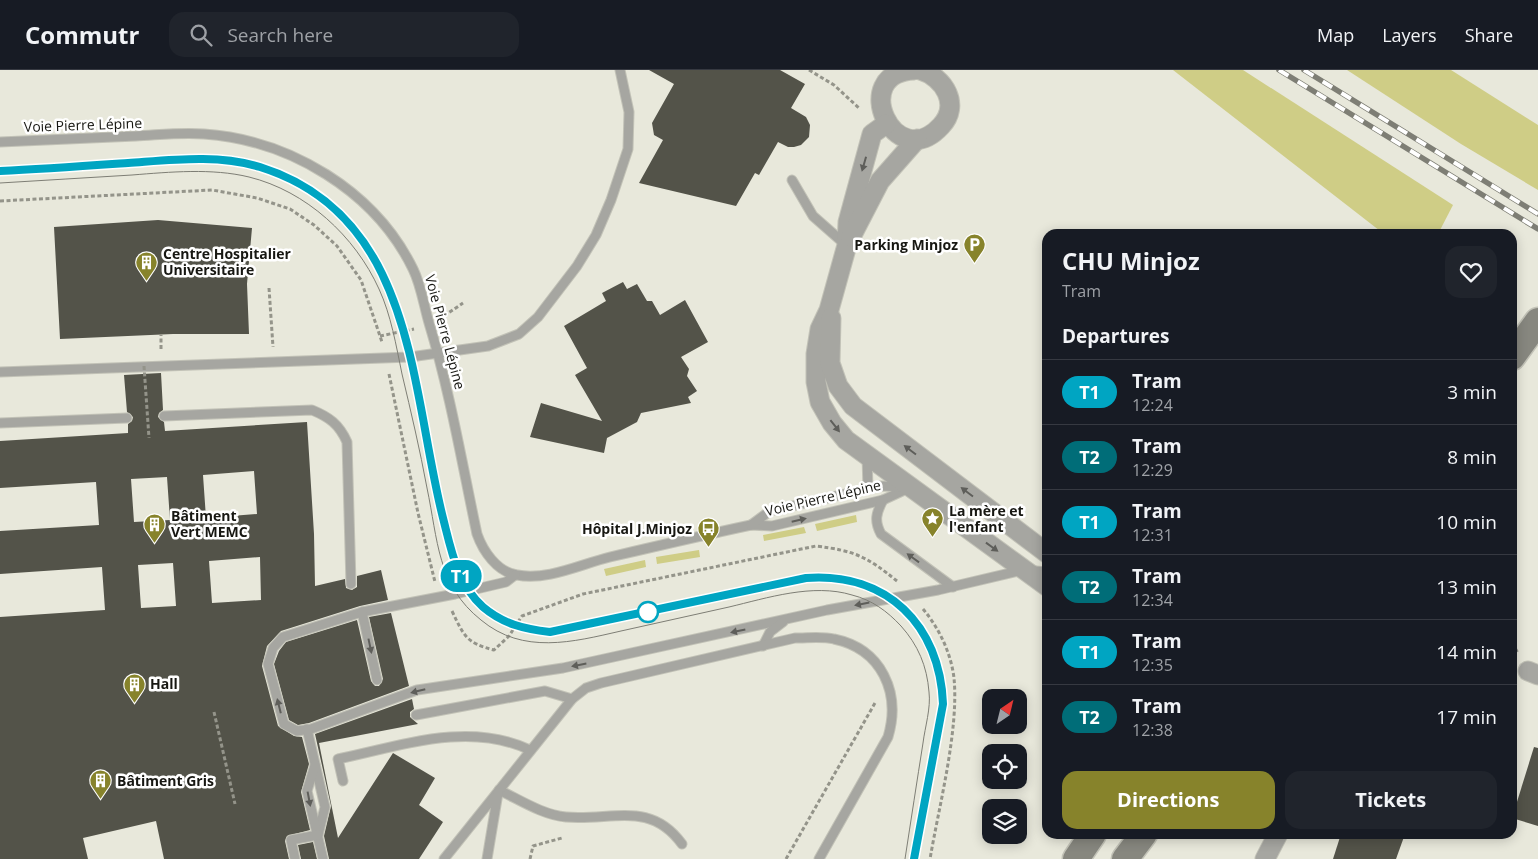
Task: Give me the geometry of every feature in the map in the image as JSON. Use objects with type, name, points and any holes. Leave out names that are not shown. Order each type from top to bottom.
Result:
[{"type":"street","points":[[914,70],[897,74],[889,81],[883,91],[880,102],[886,124],[895,132],[905,137],[917,139]]},
{"type":"street","points":[[846,245],[880,181],[917,139],[936,132],[944,124],[949,113],[949,101],[946,90],[939,80],[930,73],[920,70]]},
{"type":"street","points":[[886,124],[872,134],[848,222],[846,245],[830,310],[820,330],[816,354],[816,382],[820,402],[832,423],[846,440],[1042,583]]},
{"type":"street","points":[[1517,346],[1538,306]]},
{"type":"street","points":[[830,310],[832,328],[830,363],[838,386],[852,406],[1042,549]]},
{"type":"street","points":[[1517,347],[1538,321]]},
{"type":"street","points":[[911,487],[949,479]]},
{"type":"street","points":[[1076,859],[1090,839]]},
{"type":"street","points":[[1126,859],[1140,839]]},
{"type":"street","points":[[1265,859],[1275,839]]},
{"type":"lane","points":[[0,372],[439,354],[488,346],[519,334],[538,317],[577,266],[596,235],[611,200],[628,149],[629,112],[620,70]]},
{"type":"lane","name":"Voie Pierre Lépine","points":[[0,142],[202,133],[241,138],[276,148],[301,160],[349,191],[372,211],[394,236],[414,270],[439,354],[476,534],[482,549],[503,570],[515,575],[530,576],[554,572],[609,557],[751,525],[772,526],[882,500],[911,487]]},
{"type":"lane","points":[[792,180],[814,216],[846,245]]},
{"type":"lane","points":[[164,416],[312,410],[329,417],[342,431],[348,442],[352,584]]},
{"type":"lane","points":[[0,423],[127,418]]},
{"type":"lane","points":[[868,455],[868,489]]},
{"type":"lane","name":"Voie Pierre Lépine","points":[[751,525],[770,512],[880,486],[911,487]]},
{"type":"lane","points":[[882,500],[876,513],[876,524],[881,534],[953,587]]},
{"type":"lane","points":[[515,575],[506,582],[471,591],[362,612],[284,637],[273,648],[268,664],[284,724],[297,731],[308,729],[417,690],[563,668],[910,594],[953,587],[1023,570],[1042,572]]},
{"type":"lane","points":[[362,612],[377,680]]},
{"type":"lane","points":[[763,646],[770,632],[785,621]]},
{"type":"lane","points":[[444,859],[572,699],[586,688],[795,638],[835,639],[862,650],[875,662],[887,683],[892,702],[893,720],[888,737],[819,859]]},
{"type":"lane","points":[[416,715],[545,691],[572,699]]},
{"type":"lane","points":[[308,729],[325,807],[318,835]]},
{"type":"lane","points":[[343,781],[338,759],[433,738],[472,736],[516,743],[530,750]]},
{"type":"lane","points":[[315,763],[307,791],[323,859]]},
{"type":"lane","points":[[499,790],[540,810],[566,817],[630,814],[642,816],[659,822],[672,830],[682,844]]},
{"type":"lane","points":[[487,859],[499,790]]},
{"type":"lane","points":[[295,859],[291,840],[318,835]]},
{"type":"path","points":[[809,70],[834,85],[862,111]]},
{"type":"path","points":[[0,201],[212,190],[256,198],[290,209],[314,225],[337,246],[361,280],[384,346]]},
{"type":"path","points":[[268,288],[274,362]]},
{"type":"path","points":[[161,335],[161,354]]},
{"type":"path","points":[[144,366],[149,438]]},
{"type":"path","points":[[388,366],[418,513],[436,584]]},
{"type":"path","points":[[448,603],[465,638],[494,650],[509,636],[522,616],[582,594],[816,546],[848,550],[867,558],[897,580],[937,628],[948,650],[954,676],[951,736],[930,859]]},
{"type":"path","points":[[786,859],[887,683]]},
{"type":"path","points":[[214,712],[235,804]]},
{"type":"path","points":[[530,859],[533,846],[562,838]]},
{"type":"shaded area","points":[[1173,70],[1243,70],[1453,205],[1441,229],[1378,229]]},
{"type":"shaded area","points":[[1347,70],[1451,70],[1538,125],[1538,190],[1461,144]]},
{"type":"shaded area","points":[[856,515],[857,522],[817,531],[815,524]]},
{"type":"shaded area","points":[[804,527],[806,533],[764,541],[763,535]]},
{"type":"shaded area","points":[[699,550],[700,557],[657,564],[656,557]]},
{"type":"shaded area","points":[[645,560],[646,567],[606,576],[604,569]]},
{"type":"building","points":[[649,70],[780,70],[805,84],[791,108],[806,117],[810,125],[809,137],[801,145],[794,147],[788,147],[778,142],[759,175],[755,173],[736,206],[639,183],[663,140],[654,135],[652,123],[674,84]]},
{"type":"building","name":"Centre Hospitalier Universitaire","points":[[158,220],[252,228],[247,284],[249,334],[173,334],[60,339],[54,227]]},
{"type":"building","points":[[623,282],[627,289],[637,284],[647,301],[652,301],[660,315],[685,300],[708,342],[681,357],[689,369],[687,376],[697,391],[688,397],[691,403],[641,413],[637,422],[607,438],[604,453],[530,437],[541,403],[602,421],[575,375],[587,368],[564,326],[606,301],[602,293]]},
{"type":"building","points":[[161,373],[163,410],[159,413],[158,417],[164,422],[165,431],[307,422],[314,534],[315,586],[345,579],[346,588],[352,590],[357,587],[357,576],[381,570],[388,600],[360,606],[281,631],[267,646],[262,666],[278,726],[294,736],[302,737],[309,764],[301,792],[310,830],[287,836],[285,841],[289,859],[164,859],[156,821],[83,838],[88,859],[0,859],[0,617],[105,610],[102,567],[0,574],[0,531],[99,525],[96,482],[0,488],[0,441],[128,433],[128,424],[132,421],[133,417],[127,412],[124,375]],"holes":[[[254,471],[257,514],[206,518],[203,475]],[[167,477],[170,520],[134,522],[131,479]],[[260,557],[261,600],[212,603],[209,561]],[[173,563],[176,606],[141,608],[138,565]]]},
{"type":"building","points":[[391,613],[409,686],[309,723],[298,725],[289,720],[274,664],[279,651],[286,642],[357,620],[371,681],[375,686],[379,686],[383,679],[369,617]]},
{"type":"building","points":[[412,699],[414,709],[410,712],[410,717],[418,724],[319,743],[338,838],[393,753],[435,778],[419,805],[443,822],[419,859],[329,859],[324,836],[331,806],[315,734]]},
{"type":"building","points":[[1534,747],[1538,748],[1538,826],[1517,820],[1517,802]]},
{"type":"building","points":[[1339,839],[1403,839],[1396,859],[1333,859]]},
{"type":"building","points":[[313,842],[317,859],[301,859],[298,845]]},
{"type":"tram line","name":"T1","points":[[0,171],[213,159],[237,162],[260,167],[281,175],[302,186],[342,216],[363,239],[394,295],[410,357],[440,506],[455,564],[466,584],[482,606],[515,626],[522,629],[550,632],[771,584],[827,576],[852,580],[876,588],[893,598],[922,631],[937,658],[942,682],[943,704],[914,859]]},
{"type":"tram line","points":[[0,171],[159,161],[219,160],[239,162],[270,171],[297,183],[322,199],[344,219],[363,241],[392,294],[402,323],[440,506],[455,564],[466,584],[482,606],[521,629],[549,632],[584,626],[806,578],[835,578],[861,584],[884,594],[904,609],[920,628],[932,650],[940,676],[943,704],[914,859]]},
{"type":"tram line","points":[[0,183],[176,172],[220,172],[249,177],[270,184],[290,193],[326,218],[357,251],[379,289],[387,309],[418,445],[437,543],[447,577],[466,606],[497,631],[531,642],[567,642],[774,596],[806,591],[837,592],[852,595],[873,603],[885,611],[901,626],[917,648],[924,665],[929,692],[929,711],[905,859]]},
{"type":"railway","points":[[1279,70],[1538,229]]},
{"type":"railway","points":[[1304,70],[1538,214]]},
{"type":"place","name":"Parking Minjoz","points":[[974,264]]},
{"type":"place","name":"Centre Hospitalier Universitaire","points":[[147,281]]},
{"type":"place","name":"La mère et l'enfant","points":[[933,538]]},
{"type":"place","name":"Bâtiment Vert MEMC","points":[[155,543]]},
{"type":"place","name":"Hôpital J.Minjoz","points":[[708,548]]},
{"type":"place","name":"Hall","points":[[134,703]]},
{"type":"place","name":"Bâtiment Gris","points":[[101,800]]}]
